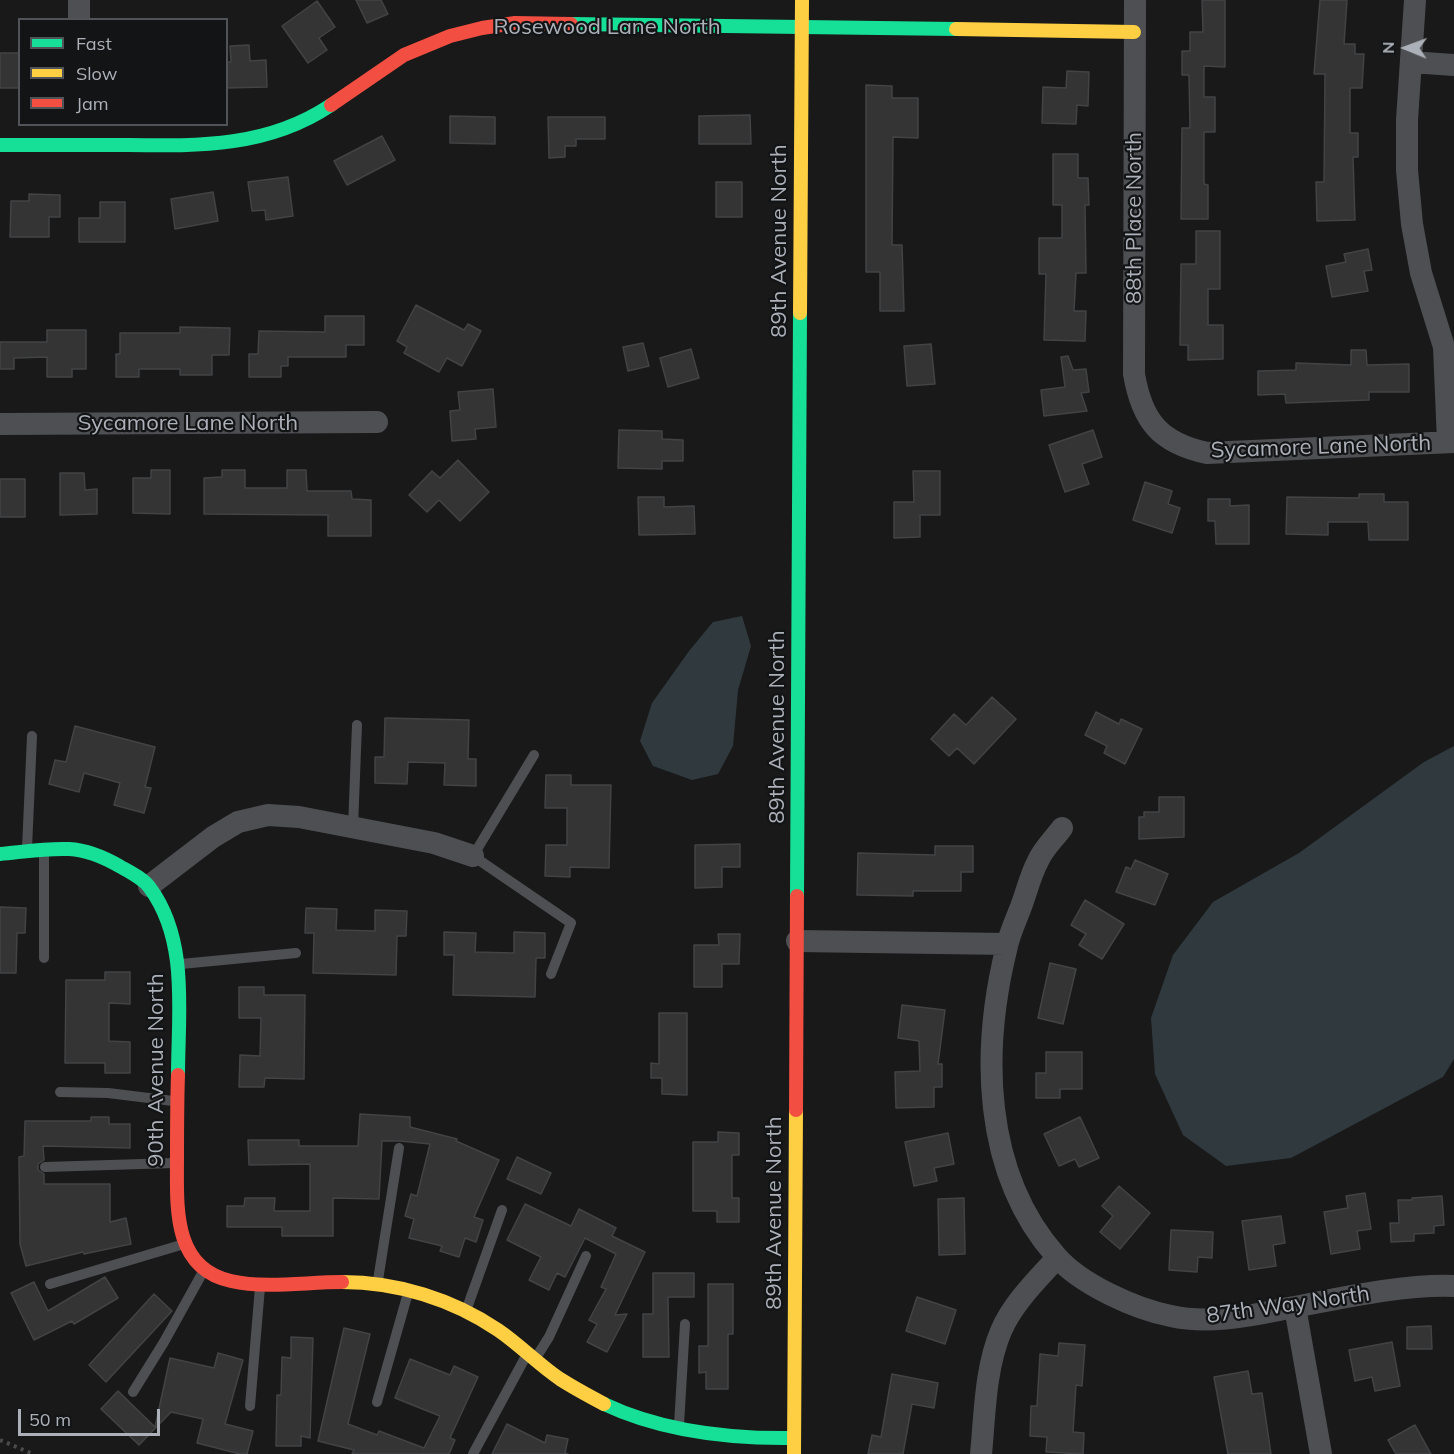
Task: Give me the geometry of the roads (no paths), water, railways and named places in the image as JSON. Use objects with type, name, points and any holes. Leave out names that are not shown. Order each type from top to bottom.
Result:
[{"type":"street","points":[[79,0],[79,18]]},
{"type":"street","name":"89th Avenue North","points":[[794,1454],[802,0]]},
{"type":"street","name":"88th Place North","points":[[1135,0],[1134,374],[1138,396],[1145,414],[1158,429]]},
{"type":"street","points":[[1415,0],[1407,120],[1407,170],[1412,224],[1421,273],[1444,347],[1451,442]]},
{"type":"street","name":"Rosewood Lane North","points":[[0,145],[79,135],[192,146],[235,142],[279,132],[319,112],[391,62],[428,43],[459,32],[515,23],[1134,32]]},
{"type":"street","points":[[1411,62],[1454,65]]},
{"type":"street","name":"Sycamore Lane North","points":[[0,424],[377,422]]},
{"type":"street","name":"Sycamore Lane North","points":[[1158,429],[1182,445],[1208,453],[1451,442]]},
{"type":"street","points":[[0,854],[44,849],[89,852],[109,860],[149,886],[213,837],[238,822],[268,815],[298,817],[434,843],[473,856]]},
{"type":"street","name":"87th Way North","points":[[1062,828],[1038,860],[1007,944],[992,1028],[991,1082],[999,1139],[1015,1191],[1034,1227],[1057,1258],[1094,1286],[1133,1304],[1172,1317],[1213,1319],[1254,1315],[1403,1288],[1454,1286]]},
{"type":"street","name":"90th Avenue North","points":[[149,886],[164,911],[173,936],[178,965],[177,1213],[184,1244],[192,1257],[204,1269]]},
{"type":"street","points":[[796,941],[1007,944]]},
{"type":"street","points":[[981,1454],[992,1358],[1002,1330],[1018,1304],[1057,1258]]},
{"type":"street","points":[[204,1269],[218,1278],[234,1282],[260,1284],[349,1281],[377,1283],[408,1290],[465,1311],[488,1324],[560,1379],[591,1398],[650,1422],[678,1428],[705,1439],[794,1438]]},
{"type":"street","points":[[1295,1307],[1321,1454]]},
{"type":"lane","points":[[354,827],[357,725]]},
{"type":"lane","points":[[27,851],[32,736]]},
{"type":"lane","points":[[534,754],[473,856],[572,923],[551,974]]},
{"type":"lane","points":[[44,849],[44,958]]},
{"type":"lane","points":[[178,965],[296,952]]},
{"type":"lane","points":[[60,1092],[108,1093],[177,1101]]},
{"type":"lane","points":[[377,1283],[399,1148]]},
{"type":"lane","points":[[45,1167],[177,1163]]},
{"type":"lane","points":[[465,1311],[502,1210]]},
{"type":"lane","points":[[50,1284],[184,1244]]},
{"type":"lane","points":[[473,1454],[531,1356],[549,1337],[586,1256]]},
{"type":"lane","points":[[133,1392],[164,1342],[204,1269]]},
{"type":"lane","points":[[250,1406],[260,1284]]},
{"type":"lane","points":[[376,1402],[408,1290]]},
{"type":"lane","points":[[678,1428],[685,1324]]}]
